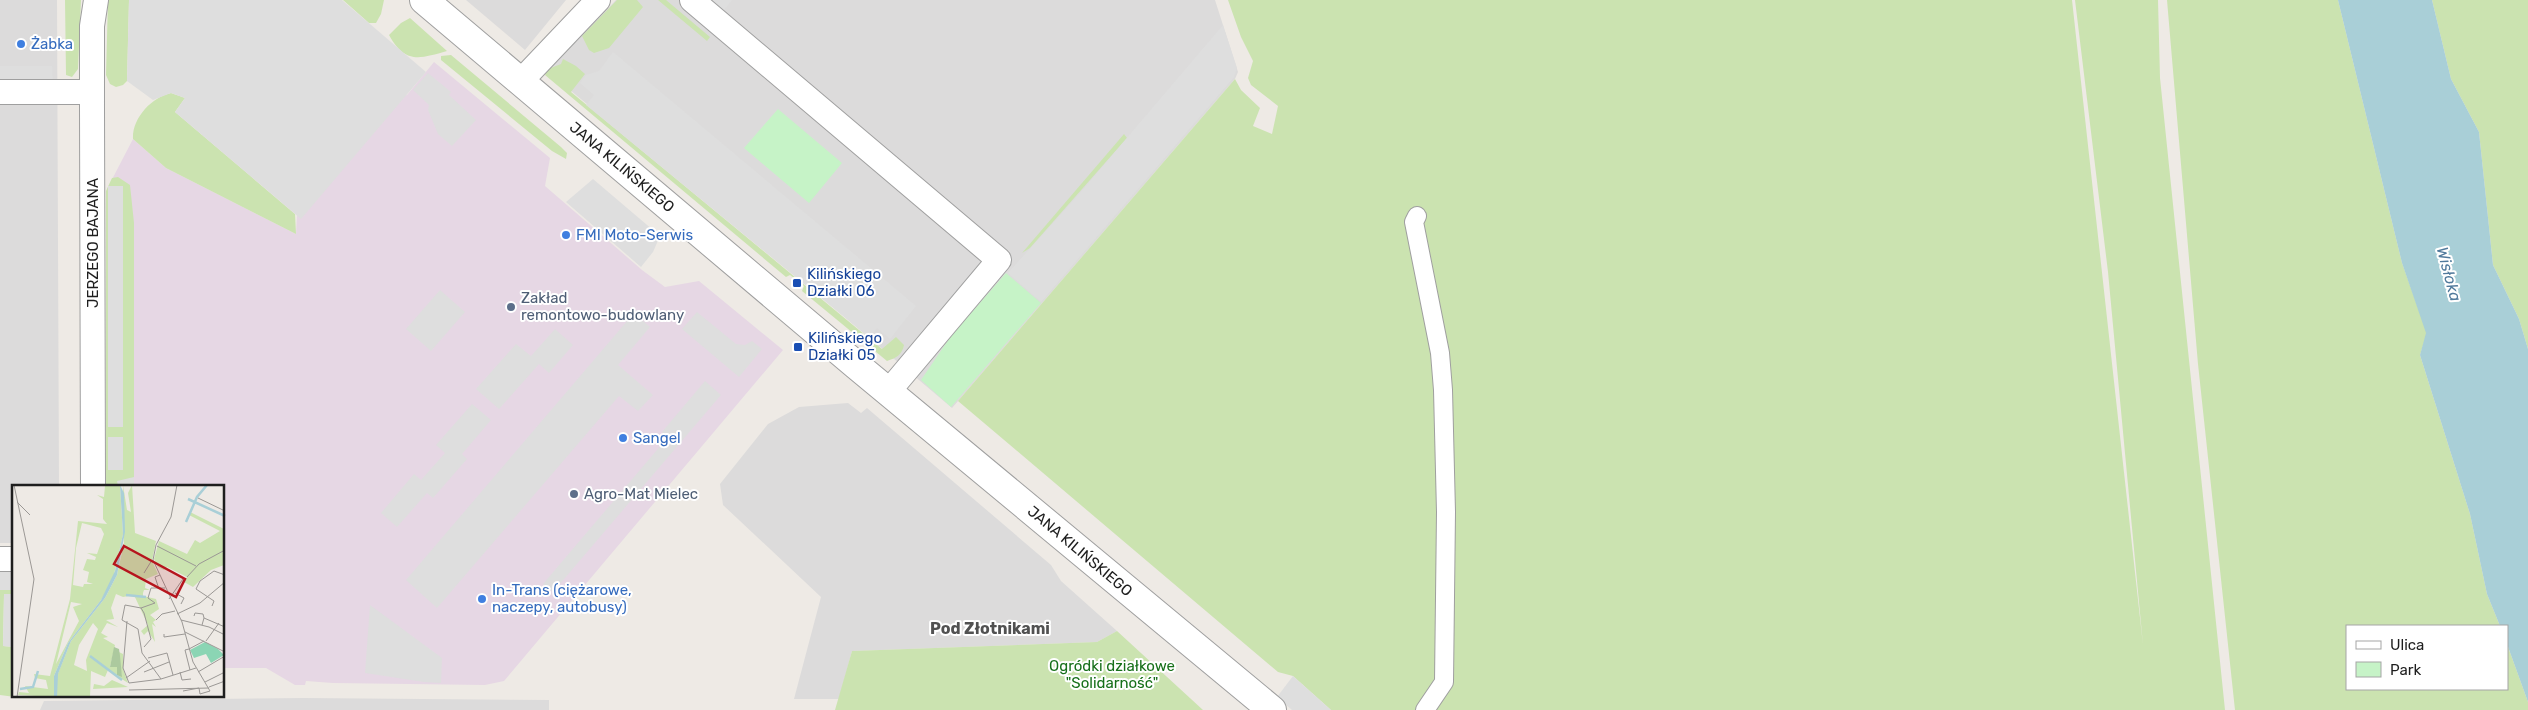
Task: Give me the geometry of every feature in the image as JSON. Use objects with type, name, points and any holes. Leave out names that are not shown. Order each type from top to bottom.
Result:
[{"type":"street","name":"JERZEGO BAJANA","points":[[93,485],[92,26],[96,0]]},
{"type":"street","name":"JANA KILIŃSKIEGO","points":[[424,0],[888,392],[1272,710]]},
{"type":"street","points":[[520,82],[598,0]]},
{"type":"street","points":[[692,0],[998,260],[888,392]]},
{"type":"street","points":[[0,92],[92,92]]},
{"type":"street","points":[[1417,216],[1414,222],[1440,353],[1443,390],[1446,502],[1444,682],[1425,710]]},
{"type":"shaded area","points":[[0,0],[57,0],[59,485],[12,485],[12,543],[0,543]]},
{"type":"shaded area","points":[[129,0],[342,0],[426,72],[301,219],[175,112],[185,98],[171,93],[153,100],[127,81]]},
{"type":"shaded area","points":[[466,0],[566,0],[525,50]]},
{"type":"shaded area","points":[[616,0],[1215,0],[1238,72],[1235,79],[952,408],[547,71]]},
{"type":"shaded area","points":[[702,0],[732,0],[720,15]]},
{"type":"shaded area","points":[[1223,25],[1237,68],[1234,77],[1041,302],[1008,273],[1080,193]]},
{"type":"shaded area","points":[[613,52],[916,306],[890,339],[877,328],[869,337],[586,105],[594,95],[580,83],[586,75],[599,71]]},
{"type":"shaded area","points":[[434,62],[550,158],[545,186],[642,270],[665,287],[699,281],[783,350],[504,681],[485,685],[306,681],[305,685],[295,685],[266,668],[225,668],[225,485],[107,485],[107,189],[133,139],[166,168],[296,234],[297,216],[399,96],[407,95]]},
{"type":"shaded area","points":[[0,66],[52,66],[53,84],[0,84]]},
{"type":"shaded area","points":[[428,73],[451,92],[449,95],[476,120],[452,146],[438,134],[428,110],[429,105],[413,90]]},
{"type":"shaded area","points":[[593,179],[660,236],[653,252],[641,267],[566,202]]},
{"type":"shaded area","points":[[108,186],[123,186],[123,427],[108,427]]},
{"type":"shaded area","points":[[440,290],[465,312],[431,351],[406,329]]},
{"type":"shaded area","points":[[697,312],[736,344],[745,345],[752,341],[762,349],[739,377],[682,329]]},
{"type":"shaded area","points":[[634,313],[650,327],[618,365],[653,395],[638,411],[619,396],[437,608],[406,580]]},
{"type":"shaded area","points":[[555,329],[573,345],[549,373],[539,364],[499,409],[476,389],[516,344],[531,356]]},
{"type":"shaded area","points":[[705,381],[721,395],[553,592],[543,584],[668,437],[662,432]]},
{"type":"shaded area","points":[[848,403],[861,413],[867,408],[1051,565],[1061,581],[1117,631],[1097,642],[852,651],[839,699],[794,699],[821,597],[723,505],[720,484],[768,424],[799,407]]},
{"type":"shaded area","points":[[472,404],[491,420],[462,454],[467,459],[433,498],[427,493],[397,527],[381,513],[414,474],[421,480],[445,453],[436,445]]},
{"type":"shaded area","points":[[108,437],[123,437],[123,470],[108,470]]},
{"type":"shaded area","points":[[134,477],[134,485],[118,485],[117,481]]},
{"type":"shaded area","points":[[0,570],[12,570],[12,590],[0,590]]},
{"type":"shaded area","points":[[4,594],[12,594],[12,647],[3,646]]},
{"type":"shaded area","points":[[370,605],[442,658],[441,683],[365,673]]},
{"type":"shaded area","points":[[1293,676],[1331,710],[1292,710],[1277,697]]},
{"type":"shaded area","points":[[304,698],[549,700],[549,710],[40,710],[44,701]]},
{"type":"green space","points":[[65,0],[81,0],[78,69],[72,77],[66,75]]},
{"type":"green space","points":[[108,0],[129,0],[127,81],[123,85],[116,87],[110,84],[106,75]]},
{"type":"green space","points":[[343,0],[384,0],[381,14],[376,23],[369,23]]},
{"type":"green space","points":[[617,0],[637,0],[643,7],[609,48],[594,53],[589,50],[582,36]]},
{"type":"green space","points":[[658,0],[666,0],[710,37],[707,41]]},
{"type":"green space","points":[[1228,0],[2072,0],[2143,645],[2108,272],[2075,0],[2158,0],[2160,78],[2225,710],[1331,710],[1293,676],[1278,672],[958,401],[1235,79],[1241,90],[1260,108],[1253,126],[1272,134],[1278,106],[1251,85],[1248,78],[1253,61],[1241,37]]},
{"type":"green space","points":[[2167,0],[2338,0],[2402,263],[2427,333],[2420,355],[2470,514],[2487,594],[2500,625],[2346,625],[2346,690],[2508,690],[2508,647],[2528,702],[2528,710],[2235,710],[2198,364]]},
{"type":"green space","points":[[2432,0],[2528,0],[2528,349],[2519,319],[2493,265],[2479,132],[2451,79]]},
{"type":"green space","points":[[410,18],[447,51],[428,56],[413,57],[401,51],[389,35],[401,23]]},
{"type":"green space","points":[[451,55],[561,147],[567,153],[566,159],[552,151],[441,60],[441,56]]},
{"type":"green space","points":[[563,59],[576,66],[585,74],[571,92],[882,349],[896,337],[904,345],[900,354],[887,361],[802,291],[804,286],[790,275],[786,277],[545,75],[548,69],[561,64]]},
{"type":"green space","points":[[171,93],[185,98],[175,112],[295,214],[296,234],[166,168],[133,139],[136,124],[144,110],[157,99]]},
{"type":"green space","points":[[778,109],[842,163],[809,203],[744,148]]},
{"type":"green space","points":[[1124,134],[1127,138],[1030,248],[1022,253]]},
{"type":"green space","points":[[118,177],[130,185],[134,223],[134,485],[106,485],[106,191],[112,178]]},
{"type":"green space","points":[[1006,273],[1041,303],[951,407],[921,380],[951,336]]},
{"type":"green space","points":[[0,590],[12,590],[12,594],[4,595],[3,646],[12,647],[12,697],[0,695]]},
{"type":"green space","name":"Ogródki działkowe \"Solidarność\"","points":[[1117,631],[1203,710],[835,710],[852,651],[1097,642]]},
{"type":"water","name":"Wisłoka","points":[[2338,0],[2432,0],[2451,79],[2479,132],[2493,265],[2519,319],[2528,349],[2528,702],[2508,647],[2508,625],[2500,625],[2487,594],[2470,514],[2420,355],[2426,333],[2402,263]]},
{"type":"place","name":"Żabka","points":[[21,44]]},
{"type":"place","name":"FMI Moto-Serwis","points":[[566,235]]},
{"type":"place","name":"Kilińskiego Działki 06","points":[[797,283]]},
{"type":"place","name":"Zakład remontowo-budowlany","points":[[511,307]]},
{"type":"place","name":"Kilińskiego Działki 05","points":[[798,347]]},
{"type":"place","name":"Sangel","points":[[623,438]]},
{"type":"place","name":"Agro-Mat Mielec","points":[[574,494]]},
{"type":"place","name":"In-Trans (ciężarowe, naczepy, autobusy)","points":[[482,599]]},
{"type":"district","name":"Pod Złotnikami","points":[[990,628]]}]
